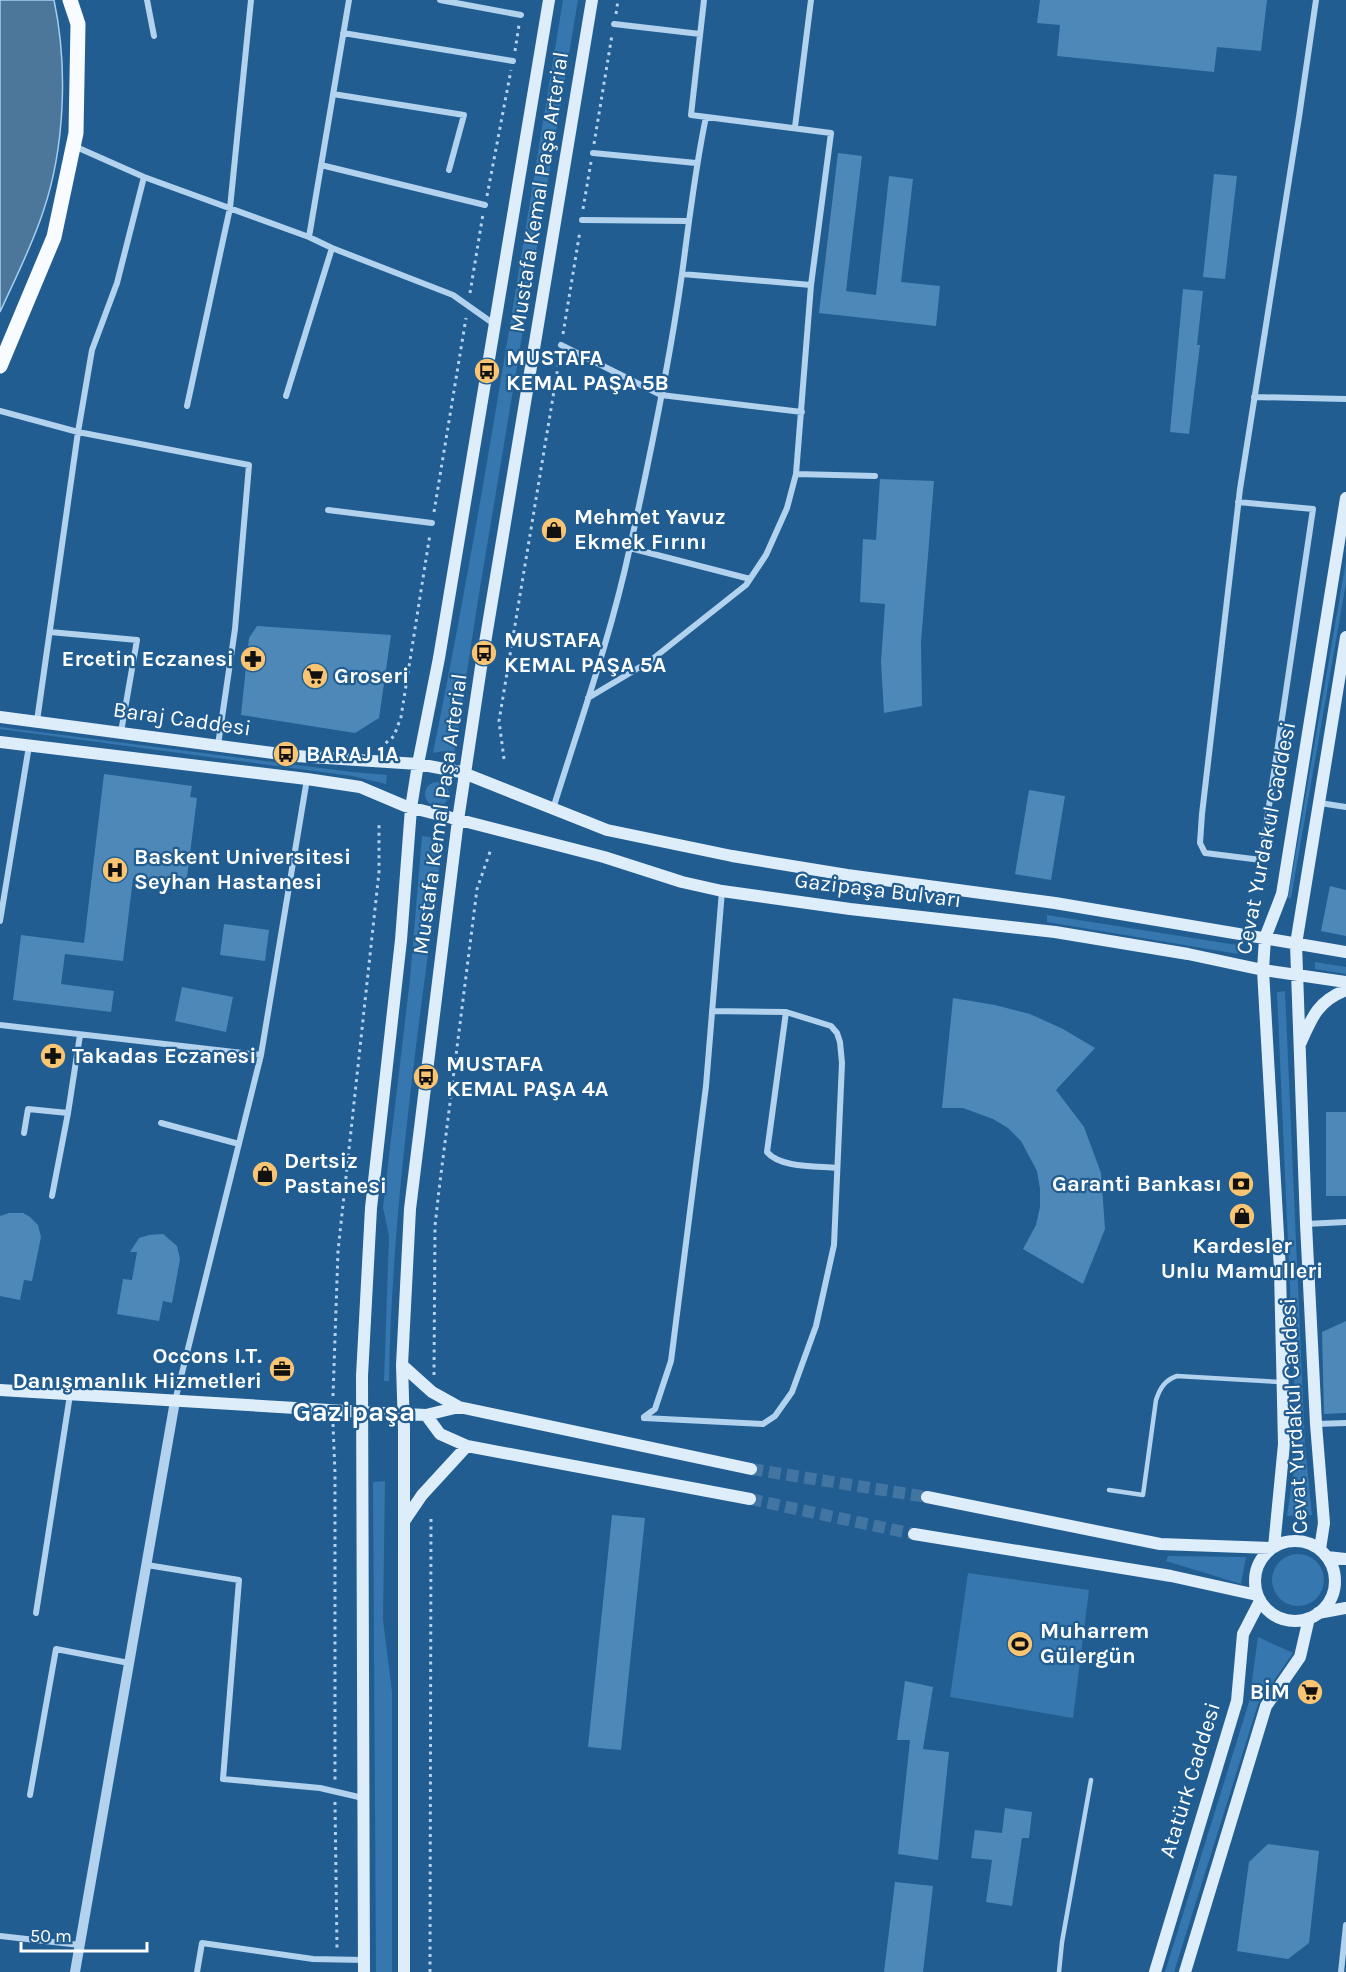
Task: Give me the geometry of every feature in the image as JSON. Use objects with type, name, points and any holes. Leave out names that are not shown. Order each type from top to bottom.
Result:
[{"type":"main road","points":[[0,366],[54,237],[74,146],[78,24],[70,0]]},
{"type":"main road","name":"Mustafa Kemal Paşa Arterial","points":[[363,1798],[362,1376],[371,1208],[401,940],[411,808],[439,658],[549,0]]},
{"type":"main road","name":"Mustafa Kemal Paşa Arterial","points":[[404,1972],[402,1365],[410,1209],[458,820],[592,0]]},
{"type":"main road","name":"Cevat Yurdakul Caddesi","points":[[1272,1548],[1284,1444],[1280,1270],[1263,970],[1265,938],[1282,894],[1346,498]]},
{"type":"main road","name":"Cevat Yurdakul Caddesi","points":[[1324,1553],[1306,1224],[1296,944],[1346,638]]},
{"type":"main road","name":"Baraj Caddesi","points":[[0,717],[296,756],[418,764],[465,774]]},
{"type":"main road","name":"Baraj Caddesi","points":[[0,742],[360,787],[411,808]]},
{"type":"main road","name":"Gazipaşa Bulvarı","points":[[465,774],[606,830],[732,856],[848,875],[1055,903],[1346,952]]},
{"type":"main road","name":"Gazipaşa Bulvarı","points":[[411,808],[604,857],[682,882],[722,891],[850,909],[1055,932],[1188,954],[1263,970],[1346,982]]},
{"type":"main road","points":[[1299,1046],[1314,1013],[1323,1003],[1346,990]]},
{"type":"main road","points":[[402,1365],[432,1392],[459,1407],[751,1469]]},
{"type":"main road","points":[[0,1390],[363,1412],[426,1414],[459,1407]]},
{"type":"main road","points":[[426,1414],[440,1434],[467,1446],[750,1499]]},
{"type":"main road","points":[[404,1521],[422,1495],[467,1446]]},
{"type":"main road","points":[[927,1497],[1160,1544],[1272,1548],[1290,1541],[1301,1541],[1324,1553],[1346,1559]]},
{"type":"main road","points":[[915,1534],[1171,1576],[1259,1598]]},
{"type":"main road","points":[[1272,1548],[1258,1565],[1255,1575],[1259,1598],[1270,1612],[1279,1618],[1299,1621],[1346,1608]]},
{"type":"main road","points":[[1185,1972],[1266,1706],[1299,1657],[1314,1616],[1328,1604],[1333,1593],[1335,1581],[1333,1568],[1324,1553]]},
{"type":"main road","name":"Atatürk Caddesi","points":[[1155,1972],[1237,1701],[1243,1634],[1259,1598]]},
{"type":"main road","points":[[363,1798],[364,1966]]},
{"type":"street","points":[[147,0],[154,36]]},
{"type":"street","points":[[187,406],[230,208],[251,0]]},
{"type":"street","points":[[309,237],[349,0]]},
{"type":"street","points":[[440,0],[520,15]]},
{"type":"street","points":[[588,698],[650,661],[746,585],[765,555],[787,508],[796,474],[811,285],[831,133],[691,115],[704,0]]},
{"type":"street","points":[[795,127],[810,0]]},
{"type":"street","points":[[1238,502],[1313,509],[1261,860],[1205,853],[1200,843],[1238,502],[1316,0]]},
{"type":"street","points":[[614,24],[700,34]]},
{"type":"street","points":[[343,33],[513,61]]},
{"type":"street","points":[[333,94],[464,115],[449,170]]},
{"type":"street","points":[[552,810],[617,602],[630,548],[661,395],[682,274],[696,163],[706,117]]},
{"type":"street","points":[[74,146],[144,177],[309,237],[453,295],[495,324]]},
{"type":"street","points":[[593,153],[696,163]]},
{"type":"street","points":[[321,165],[485,205]]},
{"type":"street","points":[[37,721],[78,432],[92,350],[117,283],[144,177]]},
{"type":"street","points":[[582,220],[687,222]]},
{"type":"street","points":[[286,396],[332,248]]},
{"type":"street","points":[[682,274],[811,285]]},
{"type":"street","points":[[561,345],[661,395],[802,412]]},
{"type":"street","points":[[1254,397],[1346,399]]},
{"type":"street","points":[[0,411],[78,432],[249,465],[235,629],[218,745]]},
{"type":"street","points":[[796,474],[875,476]]},
{"type":"street","points":[[328,510],[432,523]]},
{"type":"street","points":[[630,548],[750,579]]},
{"type":"street","points":[[50,632],[137,640],[121,732]]},
{"type":"street","points":[[0,921],[29,745]]},
{"type":"street","points":[[75,1972],[176,1401],[261,1055],[307,779]]},
{"type":"street","points":[[1320,803],[1346,807]]},
{"type":"street","points":[[712,1011],[786,1012],[831,1026],[840,1042],[842,1063],[834,1245],[816,1326],[792,1392],[775,1416],[763,1424],[644,1418],[655,1409],[672,1361],[706,1086],[712,1011],[722,891]]},
{"type":"street","points":[[786,1012],[767,1152],[772,1159],[782,1163],[837,1168]]},
{"type":"street","points":[[0,1025],[261,1055]]},
{"type":"street","points":[[52,1196],[80,1035]]},
{"type":"street","points":[[24,1133],[28,1108],[68,1113]]},
{"type":"street","points":[[161,1123],[239,1144]]},
{"type":"street","points":[[1306,1224],[1346,1222]]},
{"type":"street","points":[[36,1613],[70,1395]]},
{"type":"street","points":[[1316,1424],[1346,1423]]},
{"type":"street","points":[[147,1565],[239,1580],[223,1779],[320,1788],[363,1798]]},
{"type":"street","points":[[30,1795],[56,1649],[129,1663]]},
{"type":"street","points":[[1341,1972],[1346,1924]]},
{"type":"street","points":[[0,1936],[80,1945]]},
{"type":"street","points":[[197,1972],[202,1943],[364,1966]]},
{"type":"lane","points":[[1109,1490],[1143,1495],[1156,1400],[1167,1380],[1177,1376],[1283,1382]]},
{"type":"lane","points":[[1059,1972],[1062,1942],[1091,1780]]},
{"type":"path","points":[[504,759],[499,721],[618,0]]},
{"type":"path","points":[[378,763],[378,749],[394,736],[401,717],[468,305],[520,15]]},
{"type":"path","points":[[434,1382],[435,1227],[477,889],[491,849]]},
{"type":"path","points":[[430,1972],[431,1516]]},
{"type":"shaded area","points":[[0,0],[54,0],[61,52],[62,107],[56,161],[43,212],[0,312]]},
{"type":"shaded area","points":[[563,0],[578,0],[454,755],[444,751],[433,753],[485,471]]},
{"type":"shaded area","points":[[1346,561],[1346,583],[1291,898],[1288,898]]},
{"type":"shaded area","points":[[0,727],[387,775],[386,784],[352,776],[0,729]]},
{"type":"shaded area","points":[[437,782],[446,785],[449,794],[446,803],[437,806],[428,803],[425,794],[428,785]]},
{"type":"shaded area","points":[[422,836],[443,839],[408,1110],[395,1245],[389,1381],[384,1381],[389,1236],[383,1207],[410,979]]},
{"type":"shaded area","points":[[1047,915],[1237,945],[1238,954],[1047,922]]},
{"type":"shaded area","points":[[1315,962],[1346,967],[1346,974],[1315,969]]},
{"type":"shaded area","points":[[1285,991],[1305,1446],[1312,1515],[1287,1516],[1297,1448],[1277,992]]},
{"type":"shaded area","points":[[385,1481],[383,1620],[392,1692],[392,1972],[376,1972],[373,1482]]},
{"type":"shaded area","points":[[1298,1554],[1308,1556],[1316,1562],[1322,1570],[1324,1580],[1322,1590],[1316,1598],[1308,1604],[1298,1606],[1288,1604],[1280,1598],[1274,1590],[1272,1580],[1274,1570],[1280,1562],[1288,1556]]},
{"type":"shaded area","points":[[1168,1556],[1246,1557],[1241,1584],[1166,1561]]},
{"type":"shaded area","name":"Muharrem Gülergün","points":[[968,1573],[1089,1590],[1073,1718],[950,1697]]},
{"type":"shaded area","points":[[1258,1637],[1293,1653],[1258,1704],[1174,1972],[1165,1972],[1249,1702]]},
{"type":"building","points":[[1040,0],[1267,0],[1261,51],[1217,47],[1214,72],[1057,56],[1060,25],[1037,23]]},
{"type":"building","points":[[838,153],[862,156],[846,291],[876,295],[889,176],[913,179],[901,282],[940,286],[936,326],[819,313]]},
{"type":"building","points":[[1214,174],[1237,176],[1225,279],[1203,277]]},
{"type":"building","points":[[1183,289],[1203,291],[1197,345],[1200,345],[1189,434],[1170,432]]},
{"type":"building","points":[[880,479],[934,481],[921,642],[922,706],[884,713],[881,662],[885,604],[860,602],[863,539],[876,540]]},
{"type":"building","name":"Groseri","points":[[257,626],[391,635],[379,718],[355,733],[241,715],[249,638]]},
{"type":"building","points":[[104,774],[192,786],[190,797],[197,798],[186,885],[133,878],[123,961],[65,954],[61,984],[114,991],[111,1012],[13,1000],[21,935],[84,943]]},
{"type":"building","points":[[1029,790],[1065,796],[1051,880],[1015,874]]},
{"type":"building","points":[[1330,886],[1346,890],[1346,936],[1321,931]]},
{"type":"building","points":[[224,924],[269,930],[265,961],[220,955]]},
{"type":"building","points":[[182,987],[233,997],[226,1032],[175,1021]]},
{"type":"building","points":[[953,998],[1030,1014],[1063,1029],[1095,1048],[1056,1090],[1084,1127],[1101,1173],[1105,1229],[1083,1284],[1023,1249],[1036,1225],[1040,1207],[1040,1189],[1037,1171],[1021,1141],[1008,1128],[993,1119],[963,1108],[942,1108]]},
{"type":"building","points":[[1326,1112],[1346,1112],[1346,1196],[1326,1196]]},
{"type":"building","points":[[9,1213],[23,1213],[30,1217],[38,1225],[41,1237],[32,1281],[24,1280],[20,1300],[0,1296],[0,1216]]},
{"type":"building","points":[[163,1234],[177,1246],[180,1259],[172,1303],[163,1301],[159,1321],[117,1314],[123,1279],[132,1280],[137,1252],[130,1252],[139,1238]]},
{"type":"building","points":[[1346,1321],[1346,1413],[1324,1414],[1322,1332]]},
{"type":"building","points":[[612,1515],[645,1518],[621,1750],[588,1747]]},
{"type":"building","points":[[905,1681],[933,1687],[923,1749],[949,1752],[938,1860],[898,1854],[910,1740],[897,1740]]},
{"type":"building","points":[[1005,1808],[1032,1812],[1029,1838],[1022,1838],[1012,1906],[986,1902],[992,1860],[971,1858],[975,1830],[1002,1833]]},
{"type":"building","points":[[1268,1844],[1319,1851],[1309,1943],[1288,1959],[1237,1951],[1249,1862]]},
{"type":"building","points":[[895,1882],[933,1886],[923,1972],[884,1972]]},
{"type":"tunnel","points":[[751,1469],[927,1497]]},
{"type":"tunnel","points":[[750,1499],[914,1534]]},
{"type":"place","name":"MUSTAFA KEMAL PAŞA 5B","points":[[487,371]]},
{"type":"place","name":"Mehmet Yavuz Ekmek Fırını","points":[[554,530]]},
{"type":"place","name":"MUSTAFA KEMAL PAŞA 5A","points":[[484,653]]},
{"type":"place","name":"Ercetin Eczanesi","points":[[253,659]]},
{"type":"place","name":"Groseri","points":[[315,676]]},
{"type":"place","name":"BARAJ 1A","points":[[286,754]]},
{"type":"place","name":"Baskent Universitesi Seyhan Hastanesi","points":[[115,870]]},
{"type":"place","name":"Takadas Eczanesi","points":[[53,1056]]},
{"type":"place","name":"MUSTAFA KEMAL PAŞA 4A","points":[[426,1077]]},
{"type":"place","name":"Dertsiz Pastanesi","points":[[265,1174]]},
{"type":"place","name":"Garanti Bankası","points":[[1241,1184]]},
{"type":"place","name":"Kardesler Unlu Mamulleri","points":[[1242,1216]]},
{"type":"place","name":"Occons I.T. Danışmanlık Hizmetleri","points":[[282,1369]]},
{"type":"place","name":"Muharrem Gülergün","points":[[1020,1644]]},
{"type":"place","name":"BİM","points":[[1310,1692]]},
{"type":"district","name":"Gazipaşa","points":[[354,1411]]}]
